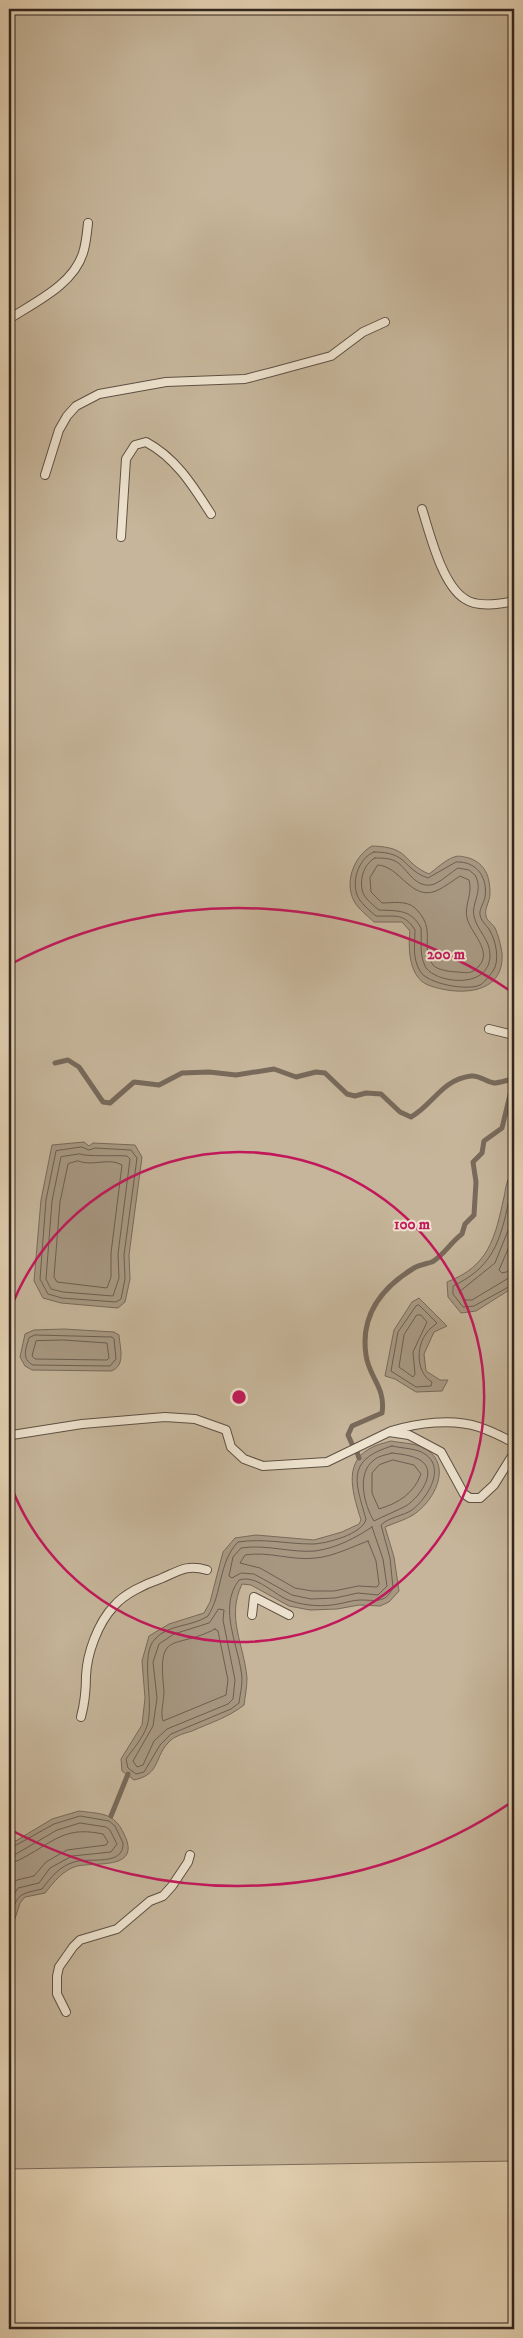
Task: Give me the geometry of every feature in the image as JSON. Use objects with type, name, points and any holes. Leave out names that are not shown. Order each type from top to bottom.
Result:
[{"type":"lane","points":[[9,318],[46,296],[76,269],[83,253],[88,223]]},
{"type":"lane","points":[[45,474],[59,430],[67,416],[76,406],[99,394],[166,382],[245,378],[272,372],[331,356],[363,332],[385,322]]},
{"type":"lane","points":[[122,537],[126,459],[135,445],[146,442],[158,448],[188,478],[211,514]]},
{"type":"lane","points":[[422,509],[438,557],[456,592],[473,602],[486,604],[514,601]]},
{"type":"lane","points":[[489,1029],[514,1035]]},
{"type":"lane","points":[[12,1435],[82,1424],[165,1417],[196,1419],[226,1430],[231,1447],[244,1458],[263,1466],[327,1462],[389,1432],[408,1426],[432,1423],[462,1424],[478,1427],[514,1443]]},
{"type":"lane","points":[[389,1432],[409,1435],[441,1452],[459,1487],[470,1498],[480,1498],[494,1485],[514,1453]]},
{"type":"lane","points":[[81,1717],[88,1688],[86,1676],[92,1649],[98,1631],[115,1604],[151,1582],[178,1571],[193,1566],[206,1570]]},
{"type":"lane","points":[[252,1616],[254,1597],[289,1615]]},
{"type":"lane","points":[[66,2012],[57,1994],[57,1976],[59,1968],[73,1947],[80,1940],[117,1929],[150,1901],[163,1896],[183,1870],[190,1855]]},
{"type":"shaded area","points":[[9,9],[514,9],[514,2161],[9,2169]]},
{"type":"water","points":[[372,846],[384,847],[400,852],[414,865],[429,874],[447,860],[458,856],[469,858],[483,868],[488,877],[490,888],[486,916],[494,926],[502,953],[501,967],[496,978],[488,985],[477,989],[452,991],[428,985],[417,976],[411,962],[410,931],[402,922],[374,922],[358,907],[351,894],[352,870],[360,856]]},
{"type":"water","points":[[84,1142],[89,1146],[93,1143],[135,1145],[142,1157],[129,1255],[130,1279],[125,1302],[118,1308],[61,1303],[43,1298],[34,1281],[41,1200],[52,1145]]},
{"type":"water","points":[[514,1172],[514,1287],[476,1311],[461,1313],[448,1297],[447,1282],[472,1268],[488,1249],[501,1212],[509,1177]]},
{"type":"water","points":[[419,1298],[447,1326],[434,1332],[424,1354],[426,1371],[440,1380],[448,1380],[442,1391],[416,1392],[395,1379],[385,1376],[394,1330],[412,1302]]},
{"type":"water","points":[[64,1329],[114,1332],[119,1335],[121,1356],[119,1365],[111,1371],[32,1370],[25,1366],[20,1357],[25,1334],[34,1330]]},
{"type":"water","points":[[391,1441],[422,1447],[432,1454],[437,1462],[439,1471],[438,1481],[429,1500],[410,1517],[385,1527],[394,1557],[399,1591],[389,1602],[380,1606],[359,1605],[337,1609],[310,1610],[289,1606],[251,1585],[242,1584],[237,1596],[236,1620],[247,1678],[244,1705],[219,1720],[173,1738],[165,1746],[153,1769],[143,1777],[134,1780],[122,1771],[121,1759],[142,1725],[145,1698],[142,1661],[149,1636],[169,1624],[204,1613],[210,1602],[223,1552],[235,1538],[256,1535],[314,1540],[342,1532],[359,1524],[361,1520],[352,1482],[355,1463],[369,1449]]},
{"type":"water","points":[[79,1811],[106,1815],[116,1822],[124,1834],[128,1846],[127,1854],[115,1862],[77,1866],[67,1870],[45,1893],[25,1897],[20,1903],[12,1928],[9,1929],[9,1845],[52,1819]]},
{"type":"waterway","points":[[55,1063],[68,1060],[79,1067],[103,1102],[110,1103],[134,1082],[159,1085],[182,1073],[209,1072],[236,1075],[274,1069],[296,1077],[316,1072],[325,1073],[347,1094],[355,1096],[366,1093],[381,1094],[400,1112],[411,1117],[426,1106],[445,1087],[461,1078],[474,1076],[494,1083],[513,1079]]},
{"type":"waterway","points":[[352,1444],[348,1435],[352,1426],[382,1413],[382,1396],[370,1370],[366,1355],[366,1327],[370,1315],[375,1304],[392,1284],[414,1268],[436,1259],[462,1234],[465,1224],[474,1215],[476,1182],[473,1162],[482,1153],[484,1141],[502,1128],[514,1078]]},
{"type":"waterway","points":[[357,1452],[359,1458]]},
{"type":"waterway","points":[[111,1816],[128,1774]]}]
